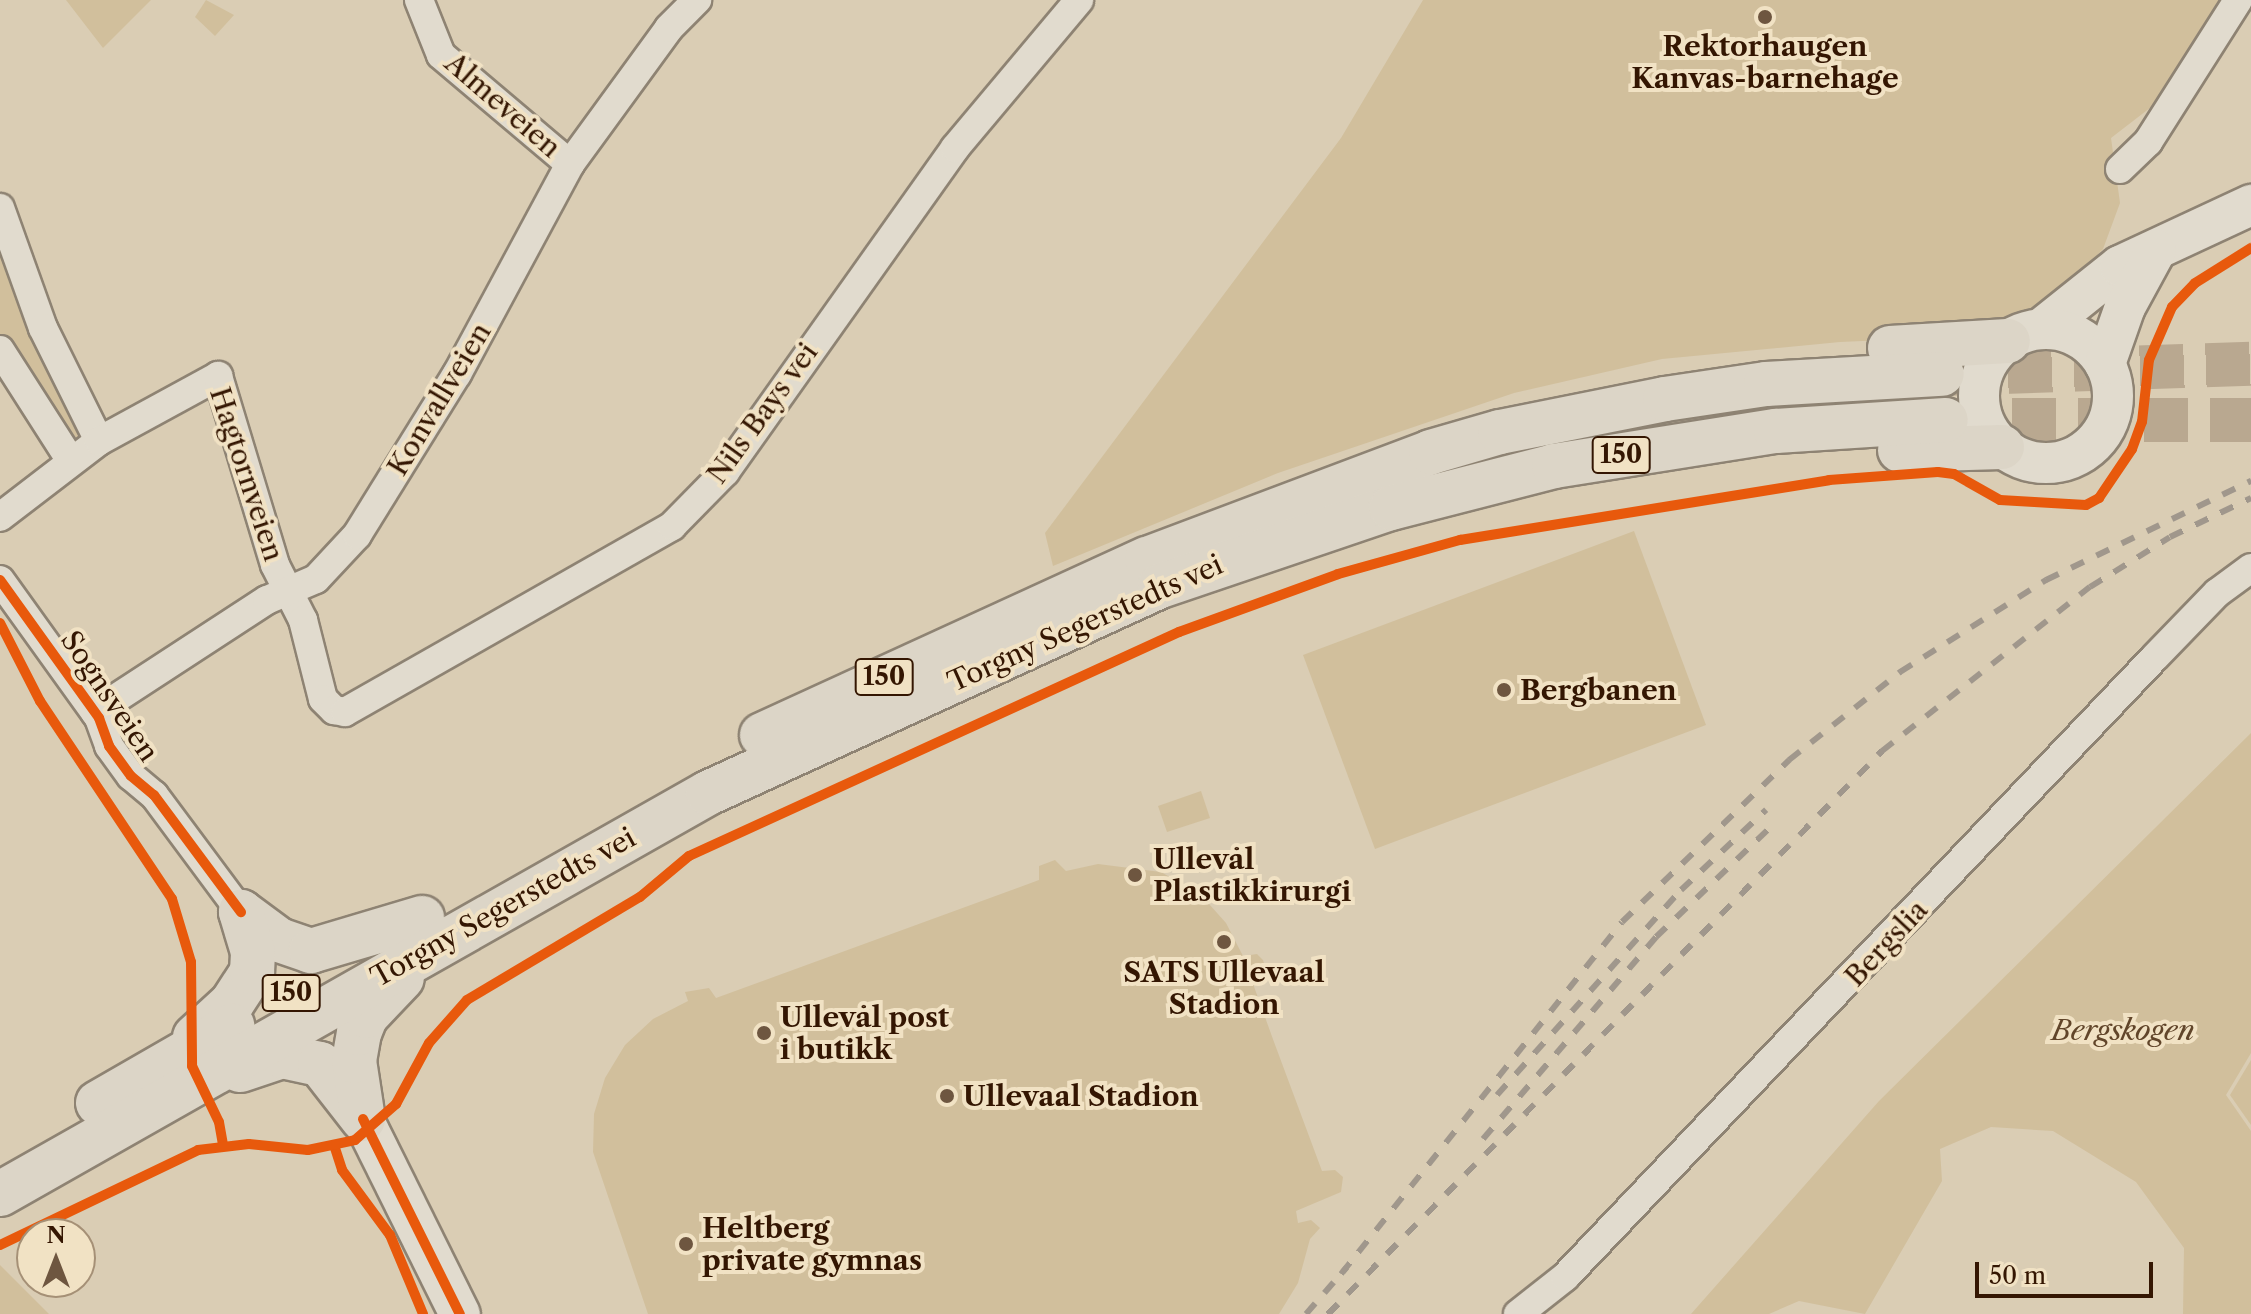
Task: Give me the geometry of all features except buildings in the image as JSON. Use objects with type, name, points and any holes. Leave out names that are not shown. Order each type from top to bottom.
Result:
[{"type":"highway","points":[[1364,474],[1553,395],[1617,378],[1794,354],[2024,335]]},
{"type":"highway","name":"Torgny Segerstedts vei","points":[[0,1194],[169,1080],[430,931],[699,766],[856,690],[1147,559],[1364,474],[1500,432],[1665,399],[1766,384],[1942,374]]},
{"type":"highway","name":"Torgny Segerstedts vei","points":[[430,931],[708,793],[1160,586],[1304,535],[1554,466],[1776,431],[1946,420]]},
{"type":"highway","points":[[1304,535],[1718,467],[1885,451],[2002,447]]},
{"type":"highway","points":[[241,912],[279,940],[311,951],[430,931]]},
{"type":"highway","points":[[169,1080],[245,988],[253,952],[241,912]]},
{"type":"highway","points":[[363,1119],[354,1061],[359,1033],[374,1007],[430,931]]},
{"type":"highway","points":[[169,1080],[282,1056],[320,1064],[338,1080],[363,1119]]},
{"type":"highway","name":"Torgny Segerstedts vei","points":[[0,1159],[169,1080]]},
{"type":"main road","points":[[2156,250],[2125,307],[2105,364],[2112,410],[2100,435],[2080,454],[2040,463],[2002,447],[1985,426],[1979,399],[1989,361],[2120,266],[2251,205]]},
{"type":"main road","points":[[2024,335],[2085,341],[2105,364]]},
{"type":"main road","points":[[363,1119],[460,1314]]},
{"type":"street","name":"Almeveien","points":[[419,0],[441,55],[570,164]]},
{"type":"street","name":"Konvallveien","points":[[97,715],[267,600],[316,579],[357,535],[457,374],[570,164],[669,28],[697,0]]},
{"type":"street","name":"Nils Bays vei","points":[[345,712],[672,526],[725,472],[955,148],[1079,0]]},
{"type":"street","points":[[2120,169],[2148,142],[2238,0]]},
{"type":"street","points":[[0,208],[43,328],[99,441]]},
{"type":"street","points":[[0,350],[71,461]]},
{"type":"street","name":"Hagtornveien","points":[[0,517],[99,441],[218,376],[275,565],[290,591],[323,699],[334,710],[345,712]]},
{"type":"street","name":"Bergslia","points":[[1518,1314],[1565,1277],[2155,657],[2217,593],[2251,568]]},
{"type":"street","name":"Sognsveien","points":[[0,580],[97,715],[124,735],[145,764],[154,795],[241,912]]},
{"type":"green space","points":[[66,0],[151,0],[103,48]]},
{"type":"green space","points":[[206,0],[234,15],[215,36],[195,17]]},
{"type":"green space","points":[[1423,0],[2247,0],[2203,67],[2111,138],[2120,203],[2103,249],[2053,304],[1978,336],[1840,342],[1662,359],[1514,393],[1278,473],[1053,566],[1045,533],[1341,138]]},
{"type":"green space","points":[[0,208],[99,441],[71,461],[0,350]]},
{"type":"green space","name":"Bergbanen","points":[[1634,531],[1706,725],[1375,849],[1303,655]]},
{"type":"green space","name":"Bergskogen","points":[[2251,733],[2251,1053],[2226,1095],[2251,1131],[2251,1314],[2183,1314],[2184,1248],[2136,1182],[2053,1131],[1991,1127],[1940,1149],[1942,1181],[1865,1314],[1799,1301],[1769,1314],[1691,1314],[1879,1101]]},
{"type":"green space","points":[[1201,791],[1210,818],[1167,832],[1158,806]]},
{"type":"green space","name":"Ullevaal Stadion","points":[[1055,860],[1066,871],[1098,864],[1161,872],[1201,895],[1226,923],[1243,956],[1257,954],[1263,960],[1265,967],[1252,981],[1274,1042],[1322,1171],[1335,1170],[1343,1177],[1341,1192],[1296,1211],[1298,1223],[1311,1220],[1320,1228],[1310,1239],[1298,1283],[1279,1314],[648,1314],[593,1152],[594,1114],[605,1078],[625,1045],[653,1019],[688,1001],[685,992],[709,988],[716,998],[1039,880],[1039,866]]},
{"type":"green space","points":[[2251,1060],[2251,1125],[2230,1095]]},
{"type":"green space","points":[[0,1265],[16,1281],[16,1298],[33,1298],[49,1314],[0,1314]]},
{"type":"tunnel","points":[[1942,374],[2251,364]]},
{"type":"tunnel","points":[[1946,420],[2251,420]]},
{"type":"railway","points":[[1341,1274],[1622,922],[1789,760],[1900,672],[2046,580],[2251,481]]},
{"type":"railway","points":[[1328,1314],[1882,751],[2090,587],[2170,537],[2251,498]]},
{"type":"railway","points":[[1497,1095],[1681,890],[1766,810]]},
{"type":"railway","points":[[1483,1139],[1656,937],[1774,824]]},
{"type":"railway","points":[[1306,1314],[1347,1267]]},
{"type":"cycle path","points":[[0,1245],[198,1150],[249,1144],[308,1150],[355,1140],[396,1104],[429,1043],[467,1000],[640,897],[689,856],[1179,632],[1338,574],[1460,540],[1829,480],[1938,472],[1954,474],[2000,500],[2086,505],[2099,498],[2132,449],[2142,422],[2149,360],[2172,307],[2195,283],[2251,248]]},
{"type":"cycle path","points":[[0,580],[99,718],[109,746],[131,776],[154,795],[241,912]]},
{"type":"cycle path","points":[[0,623],[40,701],[172,899],[191,962],[192,1066],[219,1122],[223,1145]]},
{"type":"cycle path","points":[[363,1119],[460,1314]]},
{"type":"cycle path","points":[[335,1148],[342,1170],[390,1235],[423,1314]]},
{"type":"place","name":"Rektorhaugen Kanvas-barnehage","points":[[1765,17]]},
{"type":"place","name":"Bergbanen","points":[[1504,690]]},
{"type":"place","name":"Ullevål Plastikkirurgi","points":[[1135,875]]},
{"type":"place","name":"SATS Ullevaal Stadion","points":[[1224,942]]},
{"type":"place","name":"Ullevål post i butikk","points":[[764,1033]]},
{"type":"place","name":"Ullevaal Stadion","points":[[947,1096]]},
{"type":"place","name":"Heltberg private gymnas","points":[[686,1244]]}]
